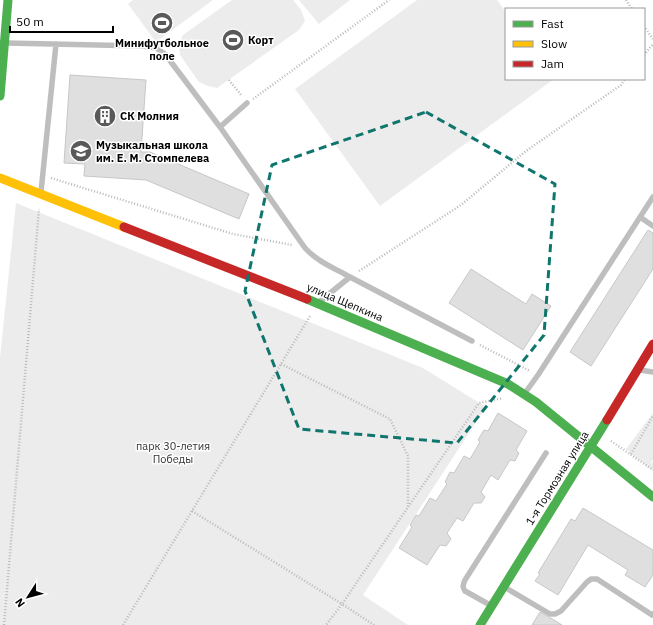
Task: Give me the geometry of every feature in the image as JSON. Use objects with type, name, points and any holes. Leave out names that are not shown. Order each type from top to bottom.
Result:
[{"type":"street","points":[[0,96],[8,0]]},
{"type":"street","name":"улица Щепкина","points":[[0,178],[318,303],[508,384],[536,402],[653,497]]},
{"type":"street","name":"1-я Тормозная улица","points":[[480,625],[591,447],[653,344]]},
{"type":"lane","points":[[4,43],[142,46],[156,48],[165,54],[220,127],[312,256],[472,341]]},
{"type":"lane","points":[[41,194],[56,44]]},
{"type":"lane","points":[[220,127],[247,103]]},
{"type":"lane","points":[[524,394],[538,375],[653,197]]},
{"type":"lane","points":[[640,217],[653,226]]},
{"type":"lane","points":[[318,303],[350,277]]},
{"type":"lane","points":[[638,369],[653,372]]},
{"type":"lane","points":[[492,606],[465,592],[463,586],[465,580],[546,453]]},
{"type":"lane","points":[[504,587],[550,614],[555,614],[561,611],[587,582],[591,579],[596,579],[652,615],[653,614]]},
{"type":"path","points":[[228,80],[247,103],[389,0]]},
{"type":"path","points":[[645,27],[653,39]]},
{"type":"path","points":[[645,54],[653,44]]},
{"type":"path","points":[[350,277],[461,205],[526,152],[621,85],[624,80]]},
{"type":"path","points":[[42,176],[233,234],[306,248]]},
{"type":"path","points":[[4,625],[41,194]]},
{"type":"path","points":[[123,625],[318,303]]},
{"type":"path","points":[[472,341],[538,375]]},
{"type":"path","points":[[281,364],[390,419],[408,456],[408,507]]},
{"type":"path","points":[[326,625],[342,604],[479,403],[524,394]]},
{"type":"path","points":[[631,454],[653,416]]},
{"type":"path","points":[[599,433],[653,470]]},
{"type":"path","points":[[192,511],[374,625]]},
{"type":"highlighted area","points":[[426,112],[555,184],[544,335],[457,443],[299,429],[245,291],[272,165]]},
{"type":"green space","name":"Минифутбольное поле","points":[[133,0],[213,0],[156,42],[128,4]]},
{"type":"green space","name":"Корт","points":[[232,0],[293,0],[301,10],[305,21],[299,30],[217,88],[208,86],[199,82],[180,55],[179,44],[183,35]]},
{"type":"green space","points":[[299,0],[350,0],[319,24]]},
{"type":"green space","points":[[417,0],[497,0],[505,11],[505,80],[553,80],[380,206],[295,89]]},
{"type":"green space","name":"парк 30-летия Победы","points":[[16,203],[423,368],[486,407],[363,595],[408,625],[0,625],[0,358]]},
{"type":"green space","points":[[653,413],[653,460],[649,465],[653,462],[653,471],[626,449]]},
{"type":"building","name":"СК Молния","points":[[70,75],[146,80],[141,152],[150,152],[249,194],[239,219],[146,180],[84,176],[85,164],[64,163]]},
{"type":"building","points":[[648,230],[653,233],[653,269],[591,366],[570,352]]},
{"type":"building","points":[[471,269],[526,304],[532,294],[551,306],[523,350],[449,303]]},
{"type":"building","points":[[498,413],[527,431],[516,450],[519,453],[515,461],[510,460],[498,480],[491,475],[481,492],[485,497],[481,503],[474,503],[463,521],[457,518],[447,533],[451,539],[446,546],[440,545],[427,565],[399,548],[412,527],[410,525],[416,515],[419,516],[430,498],[436,501],[447,484],[445,482],[450,472],[454,473],[464,456],[470,459],[480,442],[478,440],[484,430],[488,431]]},
{"type":"building","points":[[583,508],[653,550],[653,575],[645,587],[625,575],[628,570],[588,545],[558,595],[535,581],[540,574],[538,573],[571,519],[575,521]]},
{"type":"building","points":[[540,612],[554,620],[562,625],[532,625]]},
{"type":"traffic: fast","points":[[0,96],[8,0]]},
{"type":"traffic: fast","points":[[307,299],[508,384],[536,402],[653,497]]},
{"type":"traffic: fast","points":[[480,625],[607,420]]},
{"type":"traffic: slow","points":[[0,178],[124,227]]},
{"type":"traffic: jam","points":[[124,227],[307,299]]},
{"type":"traffic: jam","points":[[607,420],[653,344]]},
{"type":"place","name":"Минифутбольное поле","points":[[162,23]]},
{"type":"place","name":"Корт","points":[[233,40]]},
{"type":"place","name":"СК Молния","points":[[105,116]]},
{"type":"place","name":"Музыкальная школа им. Е. М. Стомпелева","points":[[81,151]]}]
